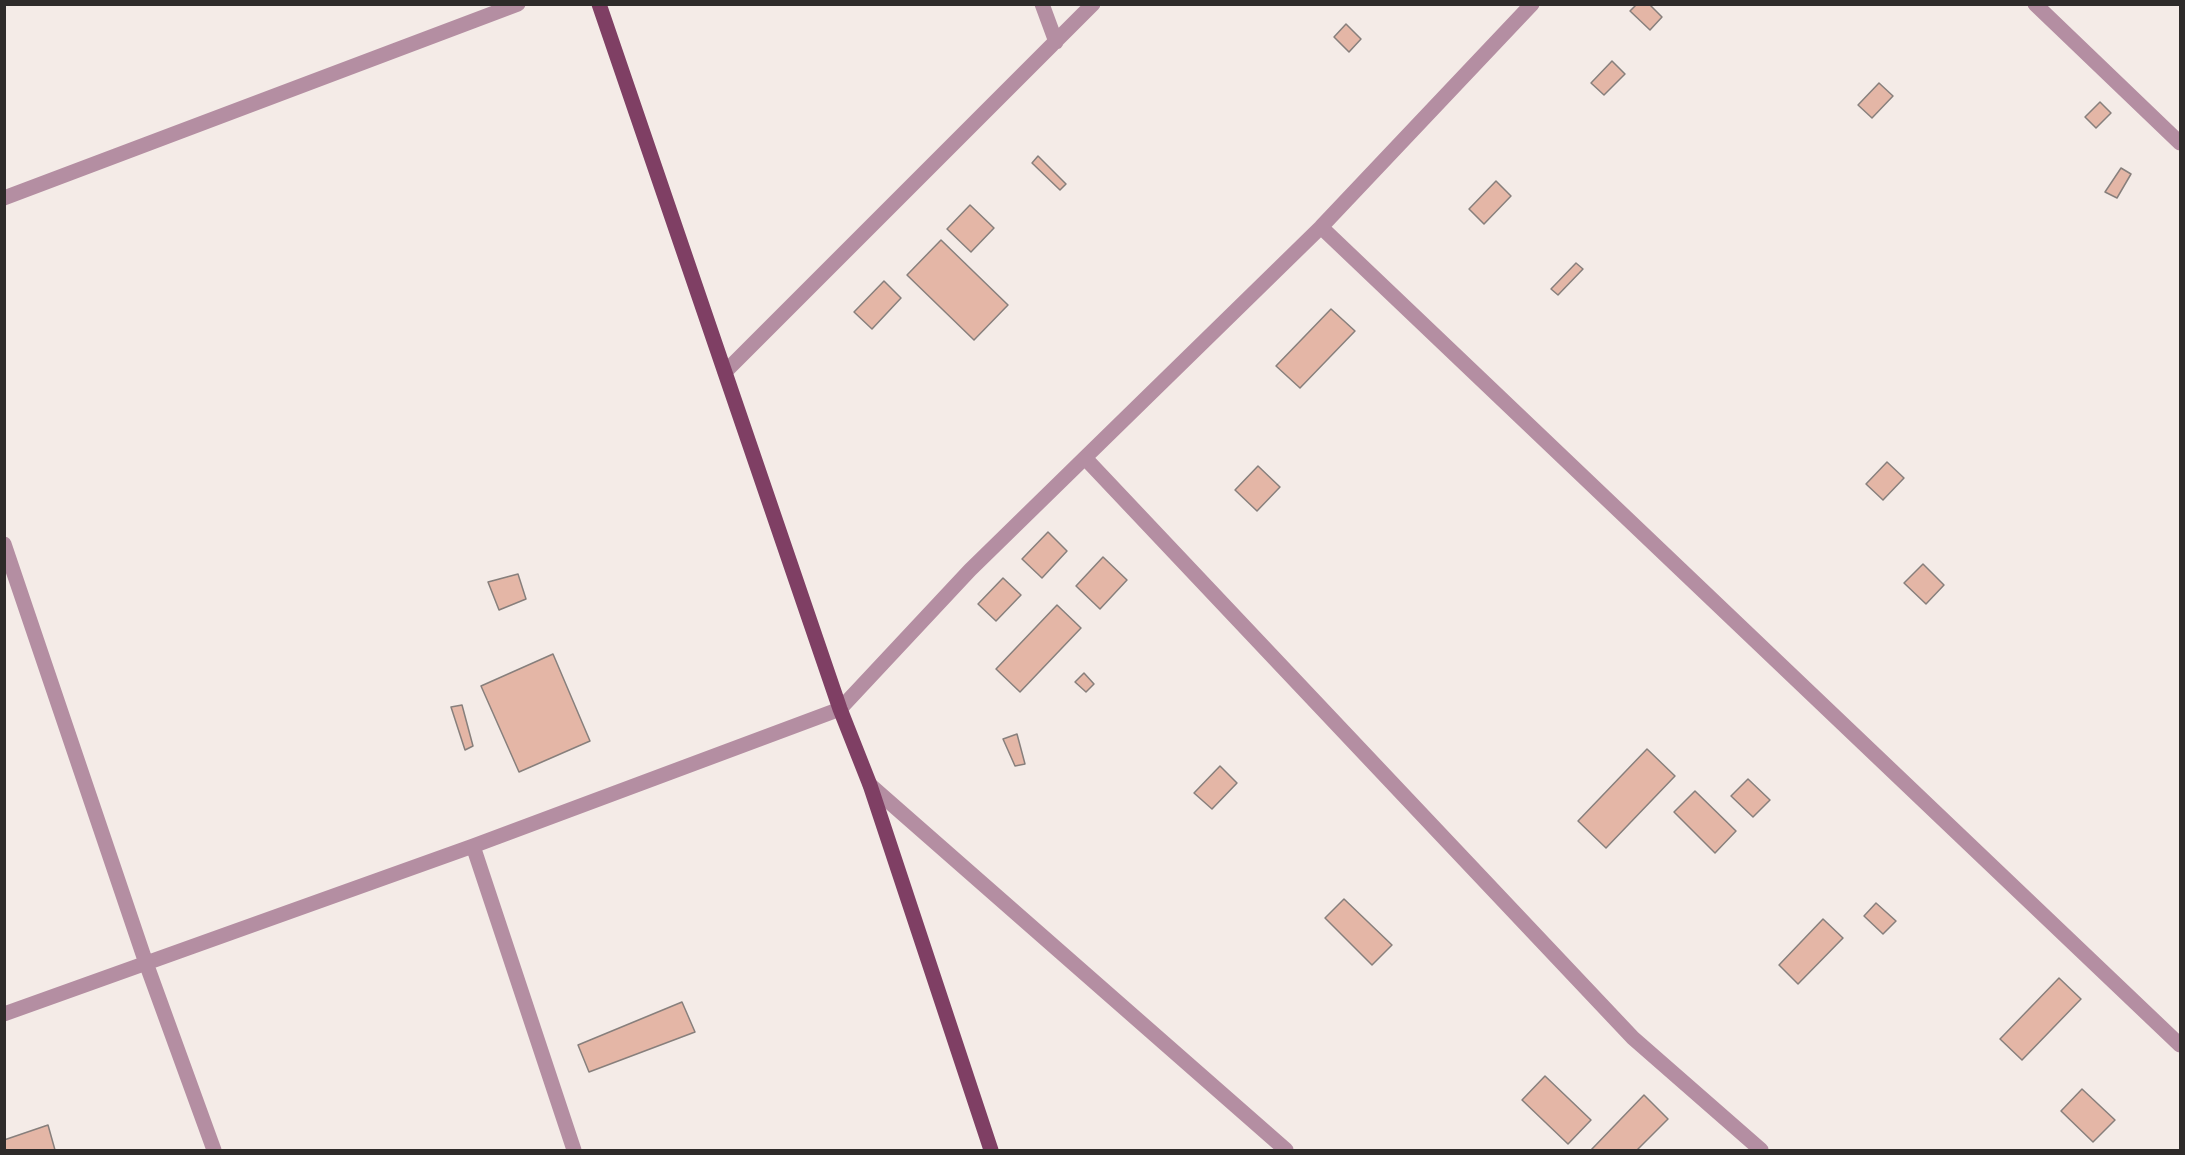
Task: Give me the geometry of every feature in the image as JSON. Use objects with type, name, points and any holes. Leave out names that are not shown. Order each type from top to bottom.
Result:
[{"type":"main road","points":[[599,4],[840,709],[870,784],[991,1150]]},
{"type":"street","points":[[4,198],[518,4]]},
{"type":"street","points":[[1042,4],[1056,42]]},
{"type":"street","points":[[725,372],[1093,4]]},
{"type":"street","points":[[4,1014],[473,846],[840,709],[970,570],[1321,227],[1532,4]]},
{"type":"street","points":[[2035,4],[2181,143]]},
{"type":"street","points":[[1321,227],[2181,1045]]},
{"type":"street","points":[[1085,458],[1633,1038],[1761,1150]]},
{"type":"street","points":[[4,544],[146,963],[214,1150]]},
{"type":"street","points":[[870,784],[1286,1150]]},
{"type":"street","points":[[473,846],[574,1150]]},
{"type":"building","points":[[1637,4],[1649,4],[1662,17],[1650,30],[1630,11]]},
{"type":"building","points":[[1346,24],[1361,39],[1349,52],[1334,37]]},
{"type":"building","points":[[1612,61],[1625,74],[1604,95],[1591,83]]},
{"type":"building","points":[[1879,83],[1893,96],[1872,118],[1858,105]]},
{"type":"building","points":[[2100,102],[2111,113],[2096,128],[2085,117]]},
{"type":"building","points":[[1038,156],[1066,184],[1060,190],[1032,163]]},
{"type":"building","points":[[2121,168],[2131,174],[2117,198],[2105,192]]},
{"type":"building","points":[[1496,181],[1511,196],[1484,224],[1469,209]]},
{"type":"building","points":[[970,205],[994,228],[971,252],[947,229]]},
{"type":"building","points":[[941,240],[1008,305],[974,340],[907,275]]},
{"type":"building","points":[[1576,263],[1583,269],[1558,295],[1551,289]]},
{"type":"building","points":[[884,281],[901,298],[872,329],[854,312]]},
{"type":"building","points":[[1331,309],[1355,331],[1300,388],[1276,366]]},
{"type":"building","points":[[1887,462],[1904,478],[1883,500],[1866,484]]},
{"type":"building","points":[[1258,466],[1280,487],[1257,511],[1235,490]]},
{"type":"building","points":[[1048,532],[1067,551],[1042,578],[1022,559]]},
{"type":"building","points":[[1103,557],[1127,580],[1100,609],[1076,586]]},
{"type":"building","points":[[1923,564],[1944,585],[1926,604],[1904,583]]},
{"type":"building","points":[[518,574],[526,599],[499,610],[488,582]]},
{"type":"building","points":[[1003,578],[1021,595],[996,621],[978,604]]},
{"type":"building","points":[[1057,605],[1081,628],[1020,692],[996,669]]},
{"type":"building","points":[[553,654],[590,741],[519,772],[481,686]]},
{"type":"building","points":[[1084,673],[1094,684],[1086,692],[1075,682]]},
{"type":"building","points":[[462,705],[473,746],[465,750],[451,707]]},
{"type":"building","points":[[1017,734],[1025,764],[1015,766],[1003,739]]},
{"type":"building","points":[[1647,749],[1675,776],[1606,848],[1578,821]]},
{"type":"building","points":[[1220,766],[1237,783],[1212,809],[1194,793]]},
{"type":"building","points":[[1748,779],[1770,800],[1753,817],[1731,796]]},
{"type":"building","points":[[1695,791],[1736,831],[1715,853],[1674,812]]},
{"type":"building","points":[[1344,899],[1392,945],[1372,965],[1325,918]]},
{"type":"building","points":[[1876,903],[1896,921],[1883,934],[1864,916]]},
{"type":"building","points":[[1823,919],[1843,938],[1798,984],[1779,965]]},
{"type":"building","points":[[2059,978],[2081,999],[2022,1060],[2000,1039]]},
{"type":"building","points":[[682,1002],[695,1032],[589,1072],[578,1045]]},
{"type":"building","points":[[1545,1076],[1591,1120],[1568,1144],[1522,1100]]},
{"type":"building","points":[[2082,1089],[2115,1120],[2093,1142],[2061,1111]]},
{"type":"building","points":[[1644,1095],[1668,1119],[1637,1150],[1591,1150]]},
{"type":"building","points":[[48,1125],[55,1150],[4,1150],[4,1140]]}]
